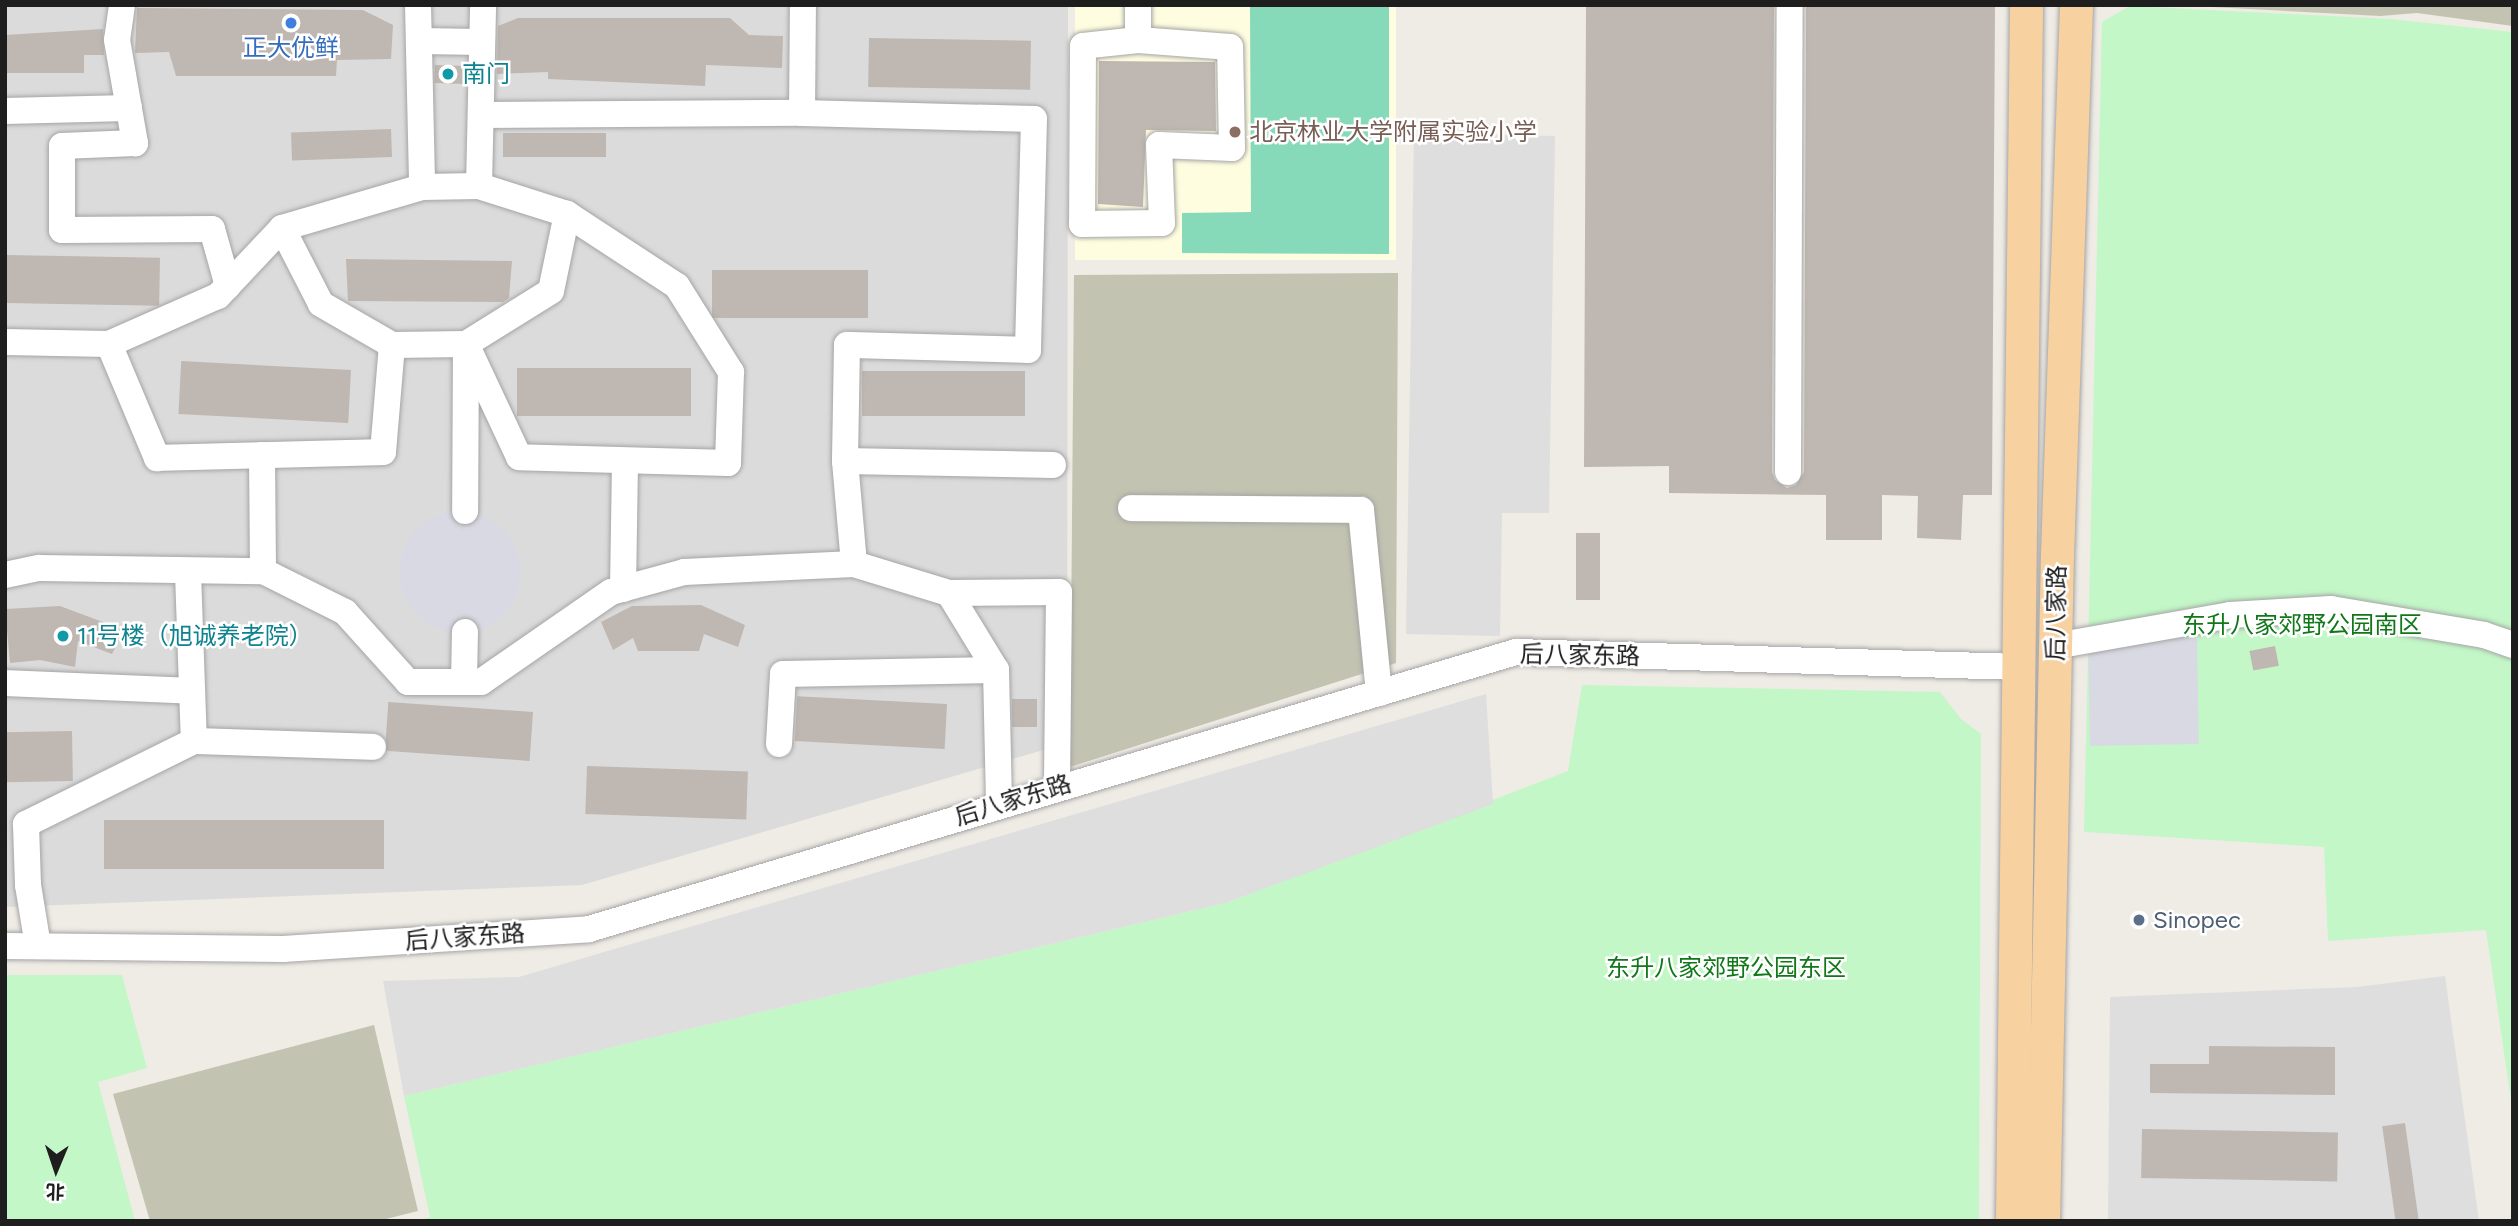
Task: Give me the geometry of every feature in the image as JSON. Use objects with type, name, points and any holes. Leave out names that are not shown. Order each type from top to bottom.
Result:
[{"type":"main road","name":"后八家路","points":[[2012,1221],[2026,5]]},
{"type":"main road","name":"后八家路","points":[[2043,1221],[2055,646],[2076,5]]},
{"type":"street","points":[[122,5],[117,40],[135,144],[62,146],[62,230],[212,229],[228,286]]},
{"type":"street","points":[[418,5],[422,187]]},
{"type":"street","points":[[479,186],[483,5]]},
{"type":"street","points":[[802,113],[803,5]]},
{"type":"street","points":[[1138,5],[1138,40]]},
{"type":"street","points":[[1788,472],[1790,5]]},
{"type":"street","points":[[1138,40],[1230,47],[1231,148],[1159,145],[1161,223],[1083,225],[1083,46],[1138,40]]},
{"type":"street","points":[[419,41],[482,42]]},
{"type":"street","points":[[5,111],[129,108]]},
{"type":"street","points":[[481,115],[802,113],[1034,119],[1028,350],[846,345],[845,461],[854,564]]},
{"type":"street","points":[[5,342],[109,344],[218,296],[282,228],[422,187],[479,186],[567,214],[677,286],[731,372],[728,463],[625,463],[519,457],[466,344]]},
{"type":"street","points":[[282,228],[321,304],[392,345],[466,344],[551,291],[567,214]]},
{"type":"street","points":[[109,344],[157,458],[383,452],[392,345]]},
{"type":"street","points":[[465,511],[466,344]]},
{"type":"street","points":[[262,455],[263,571]]},
{"type":"street","points":[[845,461],[1053,465]]},
{"type":"street","points":[[622,589],[625,463]]},
{"type":"street","points":[[1131,508],[1361,510],[1379,693]]},
{"type":"street","points":[[5,575],[39,568],[188,573],[263,571],[345,612],[408,682],[481,682],[611,592],[684,572],[854,564],[949,593],[1059,592],[1057,787]]},
{"type":"street","points":[[188,573],[194,741]]},
{"type":"street","points":[[949,593],[996,670],[999,804]]},
{"type":"street","points":[[2055,646],[2230,615],[2331,609],[2484,635],[2513,645]]},
{"type":"street","points":[[464,682],[465,632]]},
{"type":"street","name":"后八家东路","points":[[5,946],[283,949],[589,929],[999,804],[1516,652],[2019,667]]},
{"type":"street","points":[[779,744],[782,674],[996,670]]},
{"type":"street","points":[[5,683],[192,691]]},
{"type":"street","points":[[38,946],[16,822],[194,741],[373,747]]},
{"type":"shaded area","points":[[5,5],[1068,5],[1067,743],[582,885],[5,907]]},
{"type":"shaded area","name":"北京林业大学附属实验小学","points":[[1075,5],[1396,5],[1396,260],[1075,260]]},
{"type":"shaded area","points":[[2175,5],[2513,5],[2513,26],[2417,13],[2380,16]]},
{"type":"shaded area","points":[[1414,134],[1555,136],[1549,513],[1502,513],[1500,636],[1406,634]]},
{"type":"shaded area","points":[[1398,273],[1396,663],[1070,767],[1074,275]]},
{"type":"shaded area","points":[[460,511],[483,516],[503,529],[516,549],[521,572],[516,595],[503,615],[483,628],[460,633],[437,628],[417,615],[404,595],[399,572],[404,549],[417,529],[437,516]]},
{"type":"shaded area","points":[[2197,638],[2199,744],[2090,746],[2088,640]]},
{"type":"shaded area","points":[[1486,694],[1493,804],[1225,903],[404,1096],[383,981],[519,977]]},
{"type":"shaded area","points":[[2445,976],[2479,1221],[2108,1221],[2110,997],[2357,987]]},
{"type":"shaded area","points":[[374,1025],[418,1211],[378,1221],[150,1221],[113,1094]]},
{"type":"green space","points":[[1250,5],[1389,5],[1389,254],[1182,253],[1182,213],[1251,212]]},
{"type":"green space","name":"东升八家郊野公园南区","points":[[2130,6],[2390,19],[2513,32],[2513,1113],[2486,930],[2328,941],[2324,847],[2084,832],[2102,22]]},
{"type":"green space","name":"东升八家郊野公园东区","points":[[1582,685],[1940,692],[1961,719],[1981,734],[1979,1221],[417,1221],[430,1217],[404,1096],[1225,903],[1568,771]]},
{"type":"green space","points":[[5,975],[122,975],[147,1068],[98,1082],[135,1221],[5,1221]]},
{"type":"building","points":[[1586,5],[1774,5],[1772,472],[1775,480],[1787,488],[1796,485],[1804,472],[1806,5],[1995,5],[1992,495],[1963,495],[1961,540],[1917,538],[1918,496],[1882,495],[1882,540],[1826,540],[1826,495],[1669,493],[1669,466],[1584,467]]},
{"type":"building","points":[[137,8],[363,10],[393,25],[391,59],[337,60],[336,76],[176,76],[169,52],[135,53]]},
{"type":"building","points":[[518,18],[730,18],[749,35],[783,36],[782,68],[706,65],[705,86],[548,79],[548,72],[497,74],[498,26]]},
{"type":"building","points":[[103,29],[104,55],[84,55],[84,73],[5,73],[5,35]]},
{"type":"building","points":[[869,38],[1031,41],[1030,90],[868,87]]},
{"type":"building","points":[[1099,61],[1215,62],[1216,131],[1146,130],[1143,207],[1098,204]]},
{"type":"building","points":[[435,65],[466,66],[465,84],[434,83]]},
{"type":"building","points":[[391,129],[392,157],[292,160],[291,132]]},
{"type":"building","points":[[503,133],[606,133],[606,157],[503,157]]},
{"type":"building","points":[[6,255],[160,258],[159,306],[5,303]]},
{"type":"building","points":[[346,259],[512,261],[509,298],[503,302],[348,301]]},
{"type":"building","points":[[712,270],[868,270],[868,318],[712,318]]},
{"type":"building","points":[[181,361],[351,370],[348,423],[178,414]]},
{"type":"building","points":[[517,368],[691,368],[691,416],[517,416]]},
{"type":"building","points":[[862,371],[1025,371],[1025,416],[862,416]]},
{"type":"building","points":[[1576,533],[1600,533],[1600,600],[1576,600]]},
{"type":"building","points":[[701,605],[745,625],[738,647],[704,634],[699,651],[638,651],[633,638],[613,650],[601,622],[632,606]]},
{"type":"building","name":"11号楼（旭诚养老院）","points":[[60,606],[124,630],[112,654],[78,641],[75,667],[40,660],[10,663],[5,609]]},
{"type":"building","points":[[2275,646],[2279,666],[2253,671],[2249,651]]},
{"type":"building","points":[[797,696],[947,704],[945,749],[795,741]]},
{"type":"building","points":[[1012,699],[1037,699],[1037,727],[1012,727]]},
{"type":"building","points":[[388,702],[533,712],[530,761],[385,751]]},
{"type":"building","points":[[72,731],[73,781],[6,782],[5,732]]},
{"type":"building","points":[[587,766],[748,772],[746,820],[585,814]]},
{"type":"building","points":[[104,820],[384,820],[384,869],[104,869]]},
{"type":"building","points":[[2209,1046],[2335,1047],[2335,1095],[2150,1093],[2150,1064],[2209,1064]]},
{"type":"building","points":[[2405,1123],[2419,1221],[2396,1221],[2382,1126]]},
{"type":"building","points":[[2142,1129],[2338,1132],[2337,1181],[2141,1178]]},
{"type":"place","name":"正大优鲜","points":[[291,23]]},
{"type":"place","name":"南门","points":[[448,74]]},
{"type":"place","name":"北京林业大学附属实验小学","points":[[1235,132]]},
{"type":"place","name":"11号楼（旭诚养老院）","points":[[63,636]]},
{"type":"place","name":"Sinopec","points":[[2139,920]]}]
